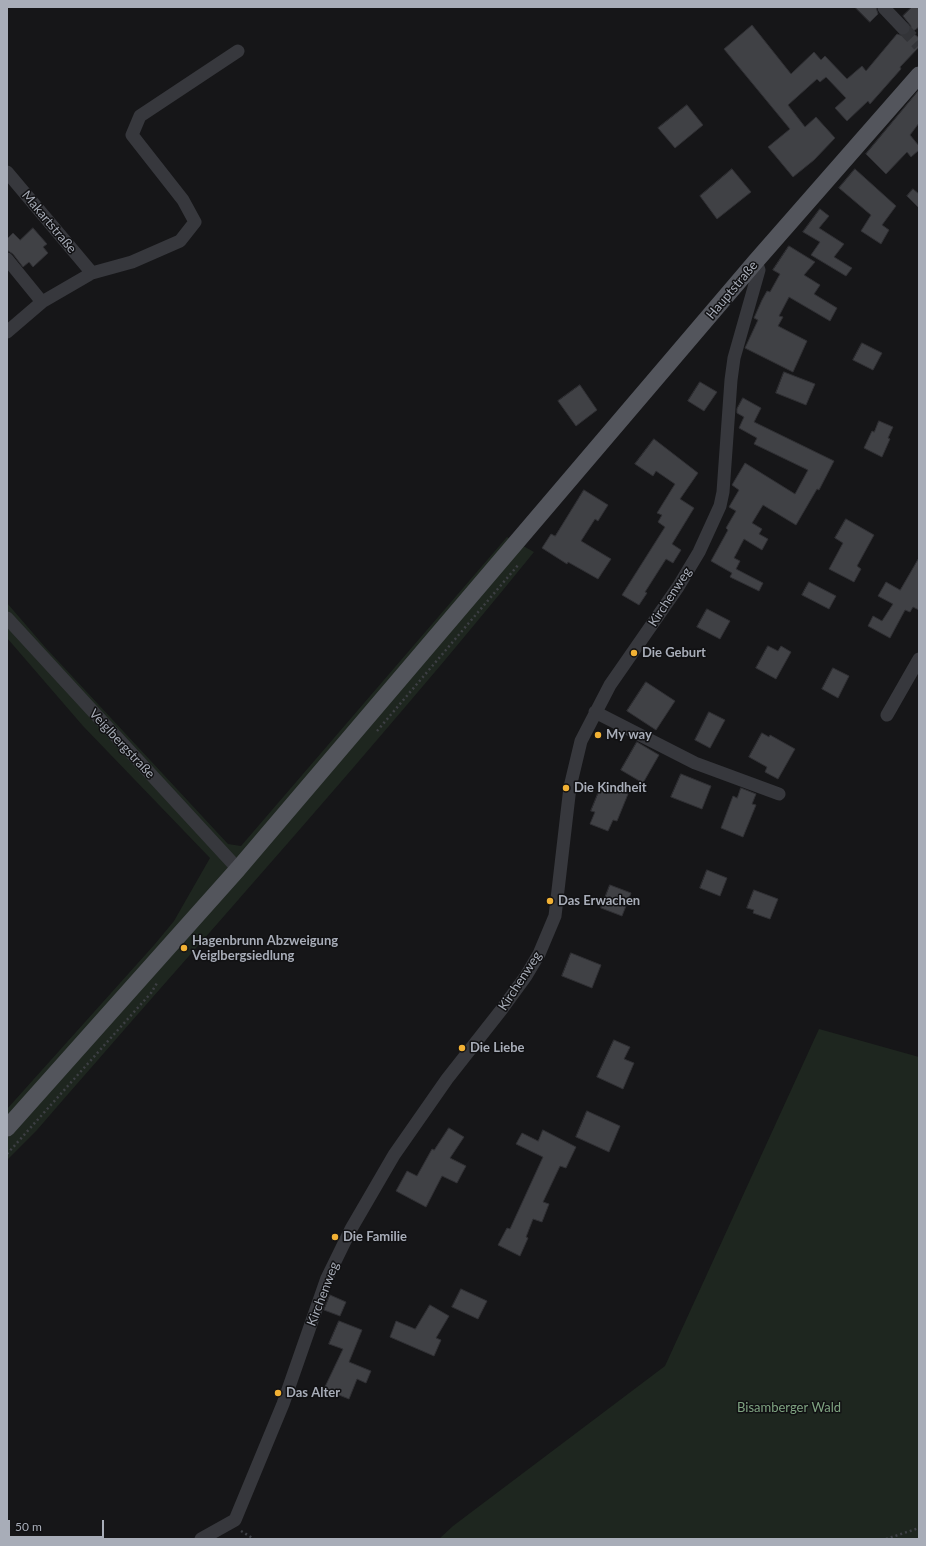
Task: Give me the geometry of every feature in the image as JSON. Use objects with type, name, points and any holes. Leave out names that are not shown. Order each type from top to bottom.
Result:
[{"type":"main road","name":"Hauptstraße","points":[[7,1128],[238,869],[756,261],[919,75]]},
{"type":"street","points":[[884,8],[903,28]]},
{"type":"street","points":[[7,332],[42,302],[92,273],[132,262],[180,241],[195,222],[183,200],[132,135],[140,116],[238,51]]},
{"type":"street","name":"Makartstraße","points":[[7,172],[92,273]]},
{"type":"street","points":[[7,259],[42,302]]},
{"type":"street","name":"Kirchenweg","points":[[201,1539],[235,1520],[284,1404],[327,1278],[355,1222],[394,1155],[447,1079],[502,1009],[539,954],[554,916],[570,787],[581,741],[610,685],[692,563],[711,528],[720,506],[723,492],[734,358],[759,270],[756,261]]},
{"type":"street","name":"Veiglbergstraße","points":[[7,618],[238,869]]},
{"type":"street","points":[[887,716],[919,659]]},
{"type":"street","points":[[595,712],[695,763],[779,794]]},
{"type":"path","points":[[886,1539],[919,1528]]},
{"type":"path","points":[[238,1529],[254,1539]]},
{"type":"green space","points":[[507,537],[534,552],[474,626],[350,771],[37,1130],[7,1160],[7,1109],[174,921],[210,858],[83,726],[7,638],[7,603],[45,647],[228,844],[241,846]]},
{"type":"green space","name":"Bisamberger Wald","points":[[819,1029],[919,1057],[919,1539],[439,1539],[453,1526],[665,1366]]},
{"type":"building","points":[[855,7],[876,7],[878,14],[870,22]]},
{"type":"building","points":[[912,7],[919,7],[919,27],[912,32],[919,38],[919,47],[900,67],[901,69],[870,104],[868,101],[847,121],[835,108],[846,98],[826,77],[820,82],[817,79],[788,105],[805,127],[816,117],[835,138],[814,160],[793,177],[768,147],[790,129],[724,49],[752,25],[791,74],[814,52],[821,60],[825,56],[847,79],[862,66],[866,71],[897,34],[904,36],[909,34],[911,26],[903,16]]},
{"type":"building","points":[[919,90],[919,123],[910,135],[919,146],[919,150],[911,157],[907,152],[886,174],[866,154]]},
{"type":"building","points":[[687,105],[703,125],[675,148],[658,128]]},
{"type":"building","points":[[732,169],[751,192],[717,219],[700,196]]},
{"type":"building","points":[[855,169],[896,206],[882,225],[889,230],[881,244],[861,231],[871,215],[839,188]]},
{"type":"building","points":[[913,189],[919,194],[919,208],[907,196]]},
{"type":"building","points":[[820,209],[829,216],[819,228],[844,244],[834,257],[852,268],[846,276],[811,255],[820,242],[803,232]]},
{"type":"building","points":[[33,228],[47,244],[43,247],[48,253],[33,267],[29,262],[23,267],[13,254],[7,250],[7,239],[13,233],[20,240]]},
{"type":"building","points":[[789,246],[815,262],[804,275],[820,285],[814,294],[837,308],[830,321],[789,297],[779,316],[783,317],[778,326],[807,341],[793,372],[745,348],[758,320],[754,318],[762,300],[767,291],[770,292],[780,274],[773,270]]},
{"type":"building","points":[[862,343],[882,353],[873,370],[853,360]]},
{"type":"building","points":[[784,372],[815,384],[806,405],[776,393]]},
{"type":"building","points":[[700,382],[717,392],[704,411],[688,401]]},
{"type":"building","points":[[580,385],[597,410],[576,426],[558,401]]},
{"type":"building","points":[[743,398],[761,408],[754,422],[834,461],[819,490],[817,489],[796,525],[763,505],[752,523],[762,529],[759,534],[768,539],[762,550],[744,539],[734,558],[740,561],[736,569],[763,583],[759,591],[730,577],[732,573],[711,561],[728,530],[726,528],[736,511],[729,507],[739,490],[732,485],[745,463],[795,494],[808,470],[754,444],[757,438],[739,428],[744,417],[737,413],[737,409]]},
{"type":"building","points":[[879,421],[893,427],[888,438],[890,439],[882,457],[864,448],[872,431],[874,432]]},
{"type":"building","points":[[654,439],[698,473],[680,499],[694,508],[672,544],[681,550],[673,563],[666,559],[645,592],[647,593],[639,605],[622,595],[665,527],[658,522],[662,515],[657,513],[675,484],[656,471],[653,476],[635,464]]},
{"type":"building","points":[[584,490],[608,505],[598,521],[595,519],[581,541],[611,559],[598,579],[568,562],[567,564],[542,548],[551,534],[555,536]]},
{"type":"building","points":[[846,519],[874,535],[857,566],[861,569],[854,582],[829,569],[843,543],[835,538]]},
{"type":"building","points":[[919,558],[919,610],[913,607],[910,612],[905,610],[890,638],[868,626],[873,616],[882,621],[893,604],[878,596],[886,582],[900,590]]},
{"type":"building","points":[[809,582],[836,596],[829,609],[802,595]]},
{"type":"building","points":[[707,609],[730,621],[720,639],[697,627]]},
{"type":"building","points":[[768,646],[778,651],[781,646],[791,652],[776,679],[756,668]]},
{"type":"building","points":[[833,668],[849,676],[838,698],[822,689]]},
{"type":"building","points":[[646,682],[675,701],[656,730],[627,711]]},
{"type":"building","points":[[709,712],[725,720],[710,748],[695,740]]},
{"type":"building","points":[[762,733],[769,737],[770,735],[795,749],[778,779],[765,772],[767,767],[749,757]]},
{"type":"building","points":[[637,742],[659,755],[643,783],[621,770]]},
{"type":"building","points":[[681,774],[711,786],[702,809],[671,797]]},
{"type":"building","points":[[602,784],[628,794],[617,821],[613,820],[608,831],[590,824],[595,812],[591,811]]},
{"type":"building","points":[[741,788],[756,794],[752,804],[756,805],[743,837],[721,828],[733,796],[737,798]]},
{"type":"building","points":[[707,870],[727,878],[720,896],[700,888]]},
{"type":"building","points":[[610,885],[631,893],[622,916],[601,908]]},
{"type":"building","points":[[754,890],[778,899],[770,919],[753,913],[754,910],[747,908]]},
{"type":"building","points":[[571,953],[601,965],[592,988],[562,976]]},
{"type":"building","points":[[614,1040],[630,1047],[624,1059],[634,1063],[623,1089],[597,1077]]},
{"type":"building","points":[[587,1111],[620,1126],[609,1152],[576,1137]]},
{"type":"building","points":[[449,1128],[464,1137],[450,1158],[466,1166],[457,1183],[442,1176],[426,1207],[396,1191],[407,1171],[417,1176],[432,1149],[434,1150]]},
{"type":"building","points":[[543,1130],[576,1147],[566,1168],[560,1166],[543,1202],[549,1204],[542,1222],[533,1219],[526,1237],[528,1238],[520,1256],[498,1245],[507,1228],[510,1229],[543,1157],[516,1144],[522,1133],[538,1141]]},
{"type":"building","points":[[461,1289],[487,1301],[478,1319],[452,1307]]},
{"type":"building","points":[[330,1295],[346,1302],[340,1316],[324,1310]]},
{"type":"building","points":[[430,1305],[449,1316],[436,1338],[441,1340],[434,1356],[390,1337],[396,1321],[415,1329]]},
{"type":"building","points":[[339,1321],[362,1330],[349,1362],[371,1371],[366,1383],[357,1379],[349,1399],[324,1389],[343,1349],[329,1344]]},
{"type":"tunnel","points":[[903,28],[919,45]]},
{"type":"place","name":"Die Geburt","points":[[634,653]]},
{"type":"place","name":"My way","points":[[598,735]]},
{"type":"place","name":"Die Kindheit","points":[[566,788]]},
{"type":"place","name":"Das Erwachen","points":[[550,901]]},
{"type":"place","name":"Hagenbrunn Abzweigung Veiglbergsiedlung","points":[[184,948]]},
{"type":"place","name":"Die Liebe","points":[[462,1048]]},
{"type":"place","name":"Die Familie","points":[[335,1237]]},
{"type":"place","name":"Das Alter","points":[[278,1393]]}]
